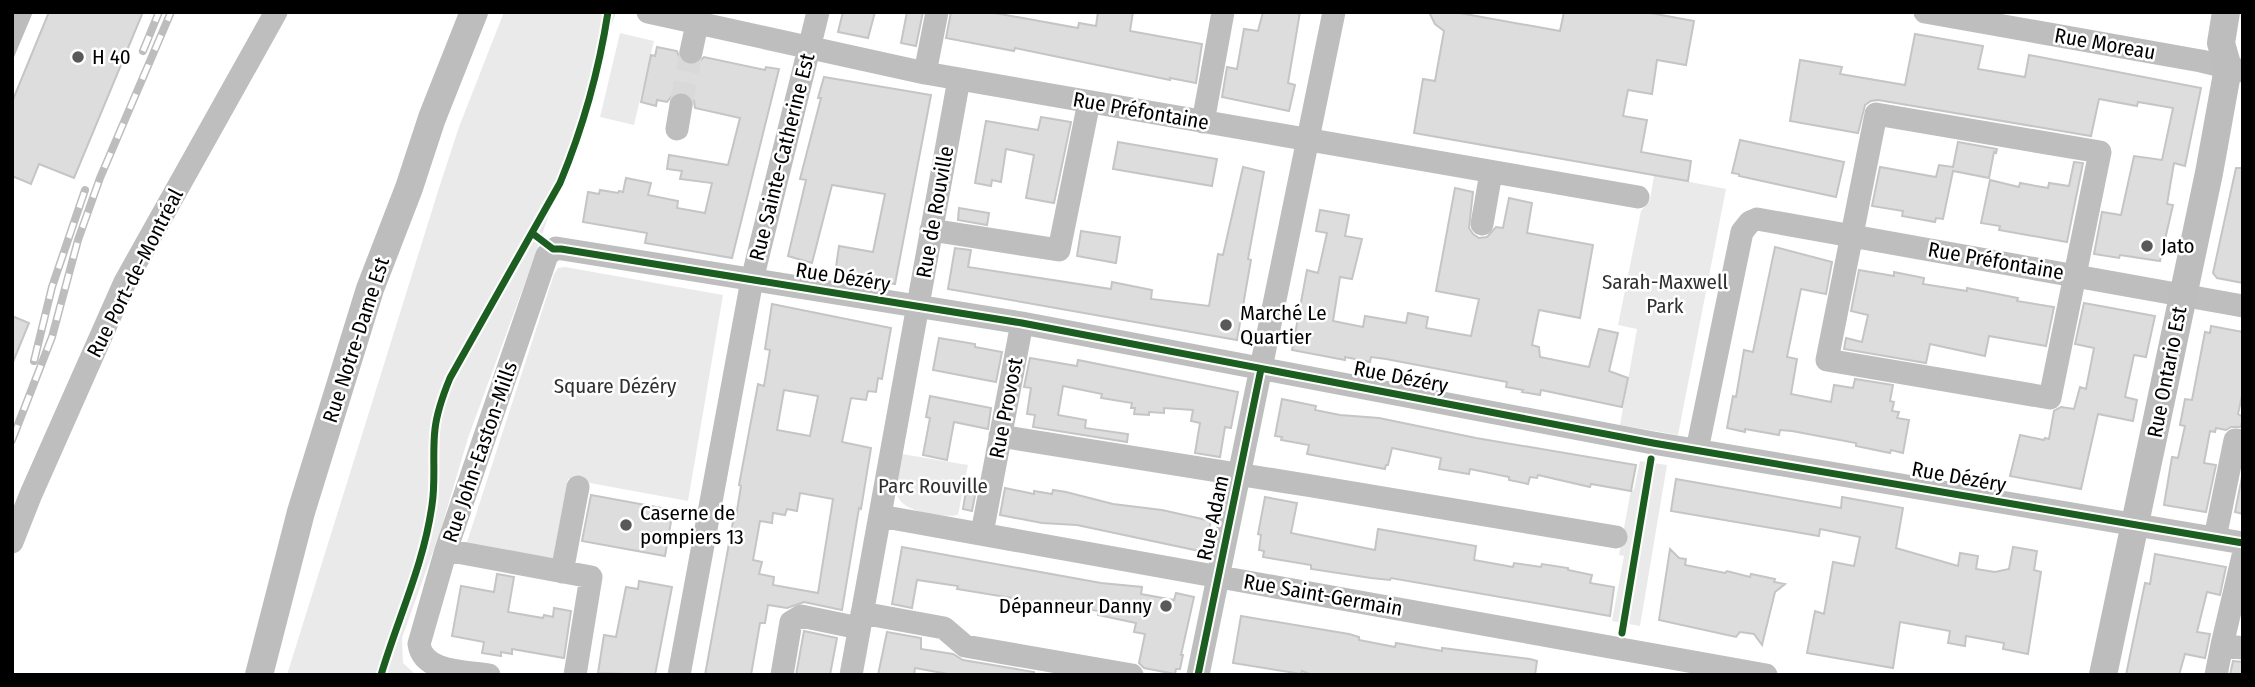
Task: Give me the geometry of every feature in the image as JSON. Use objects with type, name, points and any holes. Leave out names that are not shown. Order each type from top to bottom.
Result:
[{"type":"main road","name":"Rue Notre-Dame Est","points":[[259,675],[301,512],[370,289],[409,188],[436,106],[474,12]]},
{"type":"main road","name":"Rue Ontario Est","points":[[2103,675],[2209,173],[2238,62],[2221,43],[2226,12]]},
{"type":"street","name":"Rue Port-de-Montréal","points":[[12,542],[125,282],[276,12]]},
{"type":"street","name":"Rue Préfontaine","points":[[648,12],[925,73],[1637,197]]},
{"type":"street","name":"Rue Sainte-Catherine Est","points":[[679,675],[752,279],[818,12]]},
{"type":"street","points":[[925,73],[937,12]]},
{"type":"street","points":[[1203,122],[1223,12]]},
{"type":"street","name":"Rue Adam","points":[[1198,675],[1334,12]]},
{"type":"street","name":"Rue Moreau","points":[[1925,12],[2238,62]]},
{"type":"street","points":[[691,52],[697,24]]},
{"type":"street","name":"Rue de Rouville","points":[[851,675],[959,79]]},
{"type":"street","points":[[931,230],[1059,250],[1089,102]]},
{"type":"street","points":[[677,128],[681,105]]},
{"type":"street","points":[[1876,114],[2100,152],[2050,398],[1827,360],[1852,235],[1876,114]]},
{"type":"street","points":[[1482,224],[1491,173]]},
{"type":"street","name":"Rue Préfontaine","points":[[1697,450],[1742,232],[1750,222],[1766,220],[2243,306]]},
{"type":"street","name":"Rue Dézéry","points":[[554,249],[1022,323],[1697,450],[2243,543]]},
{"type":"street","name":"Rue John-Easton-Mills","points":[[427,666],[419,644],[446,550],[547,255],[554,249]]},
{"type":"street","name":"Rue Provost","points":[[982,533],[1022,323]]},
{"type":"street","points":[[1000,436],[1616,537]]},
{"type":"street","points":[[2215,538],[2235,440],[2243,441]]},
{"type":"street","points":[[562,572],[578,487]]},
{"type":"street","name":"Rue Saint-Germain","points":[[880,516],[1219,577],[1651,665],[1766,675]]},
{"type":"street","points":[[446,550],[591,577],[575,675]]},
{"type":"street","points":[[2216,675],[2232,647],[2243,556]]},
{"type":"street","points":[[782,675],[791,622],[801,616],[944,628],[965,646],[1132,675]]},
{"type":"street","points":[[427,666],[489,675]]},
{"type":"green space","points":[[504,12],[616,12],[537,250],[468,438],[441,529],[402,638],[403,663],[414,673],[287,675],[439,188],[459,127]]},
{"type":"green space","points":[[620,33],[654,41],[634,125],[600,117]]},
{"type":"green space","name":"Sarah-Maxwell Park","points":[[1654,175],[1726,189],[1678,435],[1620,425],[1637,329],[1618,325],[1641,211],[1650,200]]},
{"type":"green space","name":"Square Dézéry","points":[[565,267],[723,295],[688,501],[568,479],[553,559],[467,542],[554,274],[558,268]]},
{"type":"green space","name":"Parc Rouville","points":[[902,454],[968,465],[958,515],[926,513],[913,509],[899,499],[897,484]]},
{"type":"green space","points":[[1640,461],[1667,465],[1640,626],[1612,621],[1624,556],[1619,555],[1631,490],[1634,490]]},
{"type":"shaded area","points":[[12,12],[33,12],[12,62]]},
{"type":"building","name":"H 40","points":[[49,12],[143,12],[74,178],[39,164],[31,184],[12,176],[12,102]]},
{"type":"building","points":[[843,12],[875,12],[868,38],[838,32]]},
{"type":"building","points":[[907,12],[923,12],[916,46],[901,43]]},
{"type":"building","points":[[951,12],[989,12],[1078,28],[1079,23],[1096,26],[1098,12],[1133,12],[1130,31],[1202,44],[1196,83],[1015,48],[1014,51],[946,38]]},
{"type":"building","points":[[1263,12],[1300,12],[1288,83],[1295,85],[1289,111],[1222,97],[1227,67],[1237,69],[1244,29],[1258,31]]},
{"type":"building","points":[[1429,12],[1454,12],[1560,31],[1564,12],[1645,12],[1694,21],[1686,65],[1657,60],[1652,94],[1628,90],[1623,116],[1647,120],[1641,152],[1691,161],[1688,181],[1414,133],[1423,79],[1435,81],[1444,31],[1435,24]]},
{"type":"building","points":[[1915,34],[1983,46],[1978,69],[2025,77],[2029,55],[2201,88],[2185,166],[2174,163],[2167,204],[2173,205],[2160,261],[2094,254],[2102,212],[2121,215],[2134,156],[2162,160],[2173,108],[2138,102],[2137,106],[2099,99],[2091,136],[1878,100],[1865,105],[1858,133],[1790,121],[1800,60],[1842,67],[1840,74],[1905,85]]},
{"type":"building","points":[[657,47],[677,51],[681,62],[689,66],[696,65],[704,57],[765,70],[766,67],[779,69],[732,258],[645,243],[647,233],[583,222],[588,192],[623,192],[626,178],[651,183],[648,195],[678,201],[677,208],[705,213],[712,183],[680,179],[682,171],[667,169],[669,155],[728,165],[740,118],[695,108],[690,95],[683,91],[675,92],[667,102],[657,100],[656,106],[641,102],[651,55],[655,56]]},
{"type":"building","points":[[824,77],[931,95],[895,284],[835,274],[839,246],[873,252],[885,194],[832,185],[812,263],[788,256],[806,180],[800,179]]},
{"type":"building","points":[[1041,117],[1071,122],[1054,203],[1026,198],[1034,155],[1006,149],[1001,182],[992,180],[991,186],[975,183],[986,121],[1038,130]]},
{"type":"building","points":[[1740,140],[1844,162],[1836,197],[1732,173]]},
{"type":"building","points":[[1118,142],[1217,159],[1212,186],[1113,169]]},
{"type":"building","points":[[1958,142],[1997,149],[1989,178],[1953,171],[1943,219],[1936,218],[1935,222],[1902,216],[1903,211],[1872,206],[1880,167],[1936,177],[1939,165],[1953,167]]},
{"type":"building","points":[[2074,162],[2083,163],[2067,242],[1999,230],[2000,226],[1981,223],[1990,180],[2019,187],[2020,183],[2048,188],[2049,183],[2069,186]]},
{"type":"building","points":[[1243,167],[1264,172],[1237,340],[948,289],[955,248],[971,250],[968,267],[1111,289],[1112,282],[1152,290],[1151,299],[1209,306],[1218,254],[1223,255]]},
{"type":"building","points":[[2236,168],[2243,168],[2243,283],[2217,278],[2213,273]]},
{"type":"building","points":[[1455,188],[1473,192],[1469,228],[1479,238],[1487,237],[1496,227],[1503,228],[1509,198],[1532,203],[1527,233],[1593,245],[1580,318],[1539,310],[1532,345],[1539,347],[1540,357],[1589,367],[1599,329],[1618,333],[1609,371],[1628,378],[1622,407],[1541,390],[1540,395],[1522,392],[1523,390],[1506,387],[1507,382],[1386,359],[1371,357],[1370,362],[1345,357],[1345,360],[1292,350],[1307,270],[1318,273],[1327,233],[1316,231],[1320,210],[1349,215],[1345,236],[1362,239],[1352,279],[1340,277],[1333,321],[1363,327],[1365,316],[1406,323],[1408,313],[1428,317],[1426,328],[1471,336],[1479,299],[1436,291]]},
{"type":"building","points":[[959,208],[989,213],[987,225],[958,220]]},
{"type":"building","points":[[1081,231],[1120,237],[1116,263],[1077,256]]},
{"type":"building","points":[[1775,247],[1832,262],[1826,294],[1801,289],[1787,357],[1797,359],[1791,394],[1831,402],[1834,385],[1853,388],[1855,379],[1893,385],[1890,401],[1894,402],[1892,411],[1899,412],[1897,418],[1909,420],[1903,453],[1891,450],[1890,453],[1856,446],[1856,443],[1792,431],[1780,430],[1779,435],[1727,428],[1733,396],[1736,397],[1744,350],[1753,352]]},
{"type":"building","points":[[1859,270],[1894,276],[1894,272],[1924,278],[1923,284],[1967,291],[1967,288],[2054,307],[2046,346],[1989,336],[1985,356],[1930,344],[1926,363],[1844,349],[1846,338],[1862,342],[1868,315],[1851,311]]},
{"type":"building","points":[[2084,303],[2155,316],[2146,357],[2134,355],[2125,397],[2137,400],[2133,421],[2098,414],[2081,489],[2010,476],[2020,435],[2049,439],[2054,411],[2061,407],[2074,409],[2080,387],[2086,389],[2094,348],[2075,344]]},
{"type":"building","points":[[772,304],[891,328],[882,379],[878,378],[876,392],[868,391],[866,400],[851,398],[842,442],[871,448],[842,610],[804,602],[787,608],[768,605],[765,623],[760,623],[751,675],[705,675],[734,516],[736,517],[739,485],[758,384],[764,386],[770,350],[765,349]],"holes":[[[784,390],[818,396],[810,436],[777,430]],[[800,493],[833,499],[818,593],[773,585],[774,577],[759,574],[762,562],[753,560],[760,521],[772,523],[773,513],[785,515],[787,509],[797,511]]]},
{"type":"building","points":[[12,316],[29,323],[13,362],[12,362]]},
{"type":"building","points":[[2211,326],[2243,332],[2243,391],[2238,414],[2243,417],[2241,427],[2226,430],[2216,428],[2215,432],[2210,431],[2204,463],[2216,465],[2206,512],[2164,505],[2172,457],[2178,458],[2185,426],[2180,425],[2185,399],[2192,400],[2205,332],[2210,333]]},
{"type":"building","points":[[939,338],[1002,352],[996,382],[933,370]]},
{"type":"building","points":[[1030,358],[1077,366],[1078,360],[1238,392],[1231,428],[1225,427],[1220,457],[1195,453],[1200,423],[1191,421],[1193,410],[1164,408],[1164,413],[1134,414],[1132,403],[1101,398],[1102,394],[1063,386],[1058,415],[1086,420],[1085,428],[1128,434],[1127,442],[1033,427],[1035,415],[1027,414],[1031,388],[1024,387]]},
{"type":"building","points":[[930,396],[991,408],[988,429],[954,422],[947,460],[923,455],[930,418],[926,417]]},
{"type":"building","points":[[1282,399],[1316,406],[1315,410],[1340,415],[1379,418],[1476,438],[1636,465],[1631,491],[1591,484],[1590,487],[1538,475],[1537,478],[1530,477],[1528,484],[1470,469],[1469,474],[1439,469],[1441,458],[1392,448],[1385,469],[1307,454],[1309,445],[1281,440],[1282,437],[1275,436]]},
{"type":"building","points":[[2243,472],[2243,514],[2235,512]]},
{"type":"building","points":[[1676,479],[1841,508],[1842,497],[1903,508],[1896,548],[1958,566],[1960,553],[1978,556],[1976,569],[1995,572],[2009,569],[2013,547],[2037,551],[2034,570],[2041,572],[2028,654],[2003,649],[2004,643],[1966,636],[1965,646],[1948,643],[1950,631],[1900,622],[1893,668],[1807,653],[1815,611],[1824,614],[1833,562],[1854,566],[1860,537],[1820,529],[1819,536],[1671,511]]},
{"type":"building","points":[[967,484],[977,485],[972,511],[963,509]]},
{"type":"building","points":[[1005,488],[1034,494],[1034,491],[1052,494],[1053,490],[1066,492],[1113,504],[1162,510],[1211,521],[1204,552],[1077,525],[1042,523],[1000,515]]},
{"type":"building","name":"Caserne de pompiers 13","points":[[591,495],[673,510],[665,556],[582,541]]},
{"type":"building","points":[[1265,497],[1297,503],[1291,533],[1375,550],[1378,529],[1476,546],[1474,560],[1513,567],[1514,563],[1541,567],[1542,564],[1592,575],[1590,583],[1614,587],[1610,616],[1391,578],[1371,578],[1311,569],[1311,565],[1263,557],[1264,551],[1259,550],[1261,535],[1258,534]]},
{"type":"building","points":[[902,547],[1101,583],[1142,587],[1141,594],[1174,600],[1176,593],[1194,597],[1180,669],[1176,669],[1175,674],[1144,668],[1139,663],[1145,634],[1134,632],[1136,623],[1098,615],[1099,611],[1056,605],[1055,611],[1035,607],[1036,602],[917,580],[912,608],[892,604]]},
{"type":"building","points":[[1670,549],[1679,558],[1686,559],[1685,565],[1750,577],[1751,574],[1785,584],[1775,592],[1762,645],[1754,634],[1740,632],[1736,637],[1659,620]]},
{"type":"building","points":[[2155,554],[2226,567],[2220,595],[2207,592],[2197,632],[2210,634],[2205,658],[2185,654],[2179,675],[2126,675],[2145,583],[2150,584]]},
{"type":"building","points":[[497,574],[514,577],[508,612],[543,618],[544,615],[553,617],[554,608],[571,611],[564,658],[512,649],[512,654],[501,652],[501,656],[482,653],[484,642],[452,636],[461,586],[494,592]]},
{"type":"building","points":[[639,581],[672,587],[655,675],[598,673],[604,635],[616,637],[626,587],[638,589]]},
{"type":"building","points":[[1241,616],[1349,634],[1359,637],[1359,640],[1395,647],[1396,643],[1442,651],[1442,648],[1530,659],[1537,661],[1535,675],[1312,675],[1302,671],[1301,674],[1233,663]]},
{"type":"building","points":[[804,631],[837,638],[830,675],[796,675]]},
{"type":"building","points":[[887,632],[921,638],[921,649],[953,654],[963,660],[1034,672],[1034,675],[953,675],[915,668],[914,675],[878,675]]},
{"type":"building","points":[[2233,661],[2243,662],[2243,675],[2230,675]]},
{"type":"tunnel","points":[[681,105],[691,52]]},
{"type":"railway","points":[[143,51],[159,12]]},
{"type":"railway","points":[[12,440],[52,337],[78,240],[100,178],[171,12]]},
{"type":"railway","points":[[34,361],[52,287],[85,190]]},
{"type":"cycle path","points":[[381,675],[417,570],[428,527],[433,496],[435,429],[443,397],[450,378],[560,183],[589,99],[608,12]]},
{"type":"cycle path","points":[[532,233],[553,249],[1022,323],[1653,443],[2243,543]]},
{"type":"cycle path","points":[[1198,675],[1261,369]]},
{"type":"cycle path","points":[[1622,633],[1651,459]]},
{"type":"place","name":"H 40","points":[[78,57]]},
{"type":"place","name":"Jato","points":[[2147,246]]},
{"type":"place","name":"Marché Le Quartier","points":[[1226,325]]},
{"type":"place","name":"Caserne de pompiers 13","points":[[626,525]]},
{"type":"place","name":"Dépanneur Danny","points":[[1166,606]]}]
